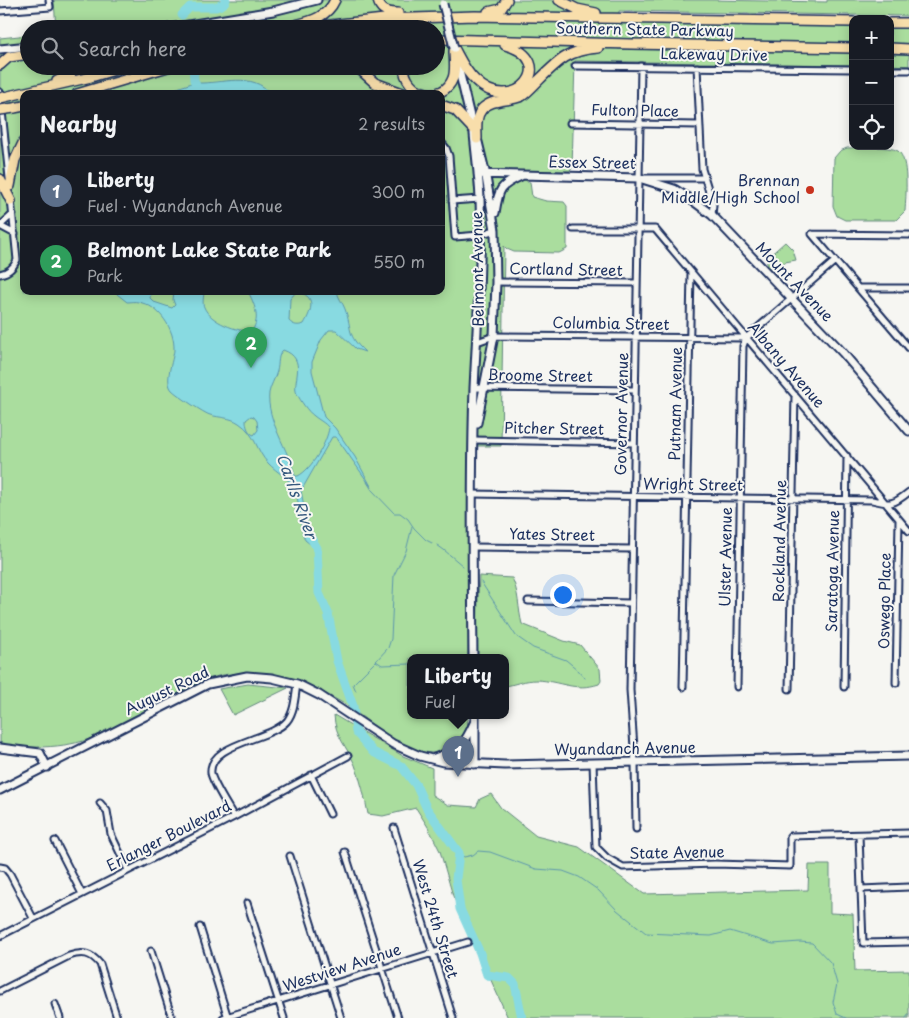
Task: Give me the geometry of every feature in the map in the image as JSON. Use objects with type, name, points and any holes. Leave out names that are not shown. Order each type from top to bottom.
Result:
[{"type":"highway","points":[[310,20],[328,12],[335,0]]},
{"type":"highway","points":[[378,0],[382,9],[389,13],[410,13],[435,17]]},
{"type":"highway","points":[[474,16],[499,10],[508,0]]},
{"type":"highway","points":[[559,0],[581,11],[631,18]]},
{"type":"highway","name":"Southern State Parkway","points":[[359,20],[474,16],[849,22]]},
{"type":"highway","points":[[894,23],[909,23]]},
{"type":"highway","name":"Southern State Parkway","points":[[445,39],[849,48]]},
{"type":"highway","points":[[454,48],[467,72],[483,87],[503,93],[517,91],[526,84],[530,75],[527,57],[519,49],[491,41]]},
{"type":"highway","points":[[476,139],[478,116],[484,108],[492,102],[515,98],[525,94],[555,64],[566,56],[584,50],[631,44]]},
{"type":"highway","points":[[441,90],[446,87],[453,77],[454,48]]},
{"type":"highway","points":[[894,48],[909,49]]},
{"type":"highway","points":[[0,66],[8,57],[20,55]]},
{"type":"highway","points":[[40,90],[70,75]]},
{"type":"highway","points":[[42,90],[96,75]]},
{"type":"highway","points":[[90,90],[141,75]]},
{"type":"highway","points":[[366,75],[375,83],[394,90]]},
{"type":"highway","points":[[406,75],[407,80],[418,90]]},
{"type":"highway","points":[[96,90],[104,86]]},
{"type":"highway","points":[[0,98],[20,95]]},
{"type":"highway","points":[[445,106],[455,110],[473,128]]},
{"type":"highway","points":[[0,110],[20,107]]},
{"type":"highway","points":[[10,186],[15,160],[20,149]]},
{"type":"highway","points":[[0,179],[11,201]]},
{"type":"street","points":[[0,11],[50,7],[49,0]]},
{"type":"street","points":[[217,20],[273,11],[317,0]]},
{"type":"street","name":"Belmont Avenue","points":[[443,1],[473,128],[482,155],[473,440],[473,654]]},
{"type":"street","points":[[0,49],[20,47]]},
{"type":"street","name":"Lakeway Drive","points":[[575,66],[849,69]]},
{"type":"street","name":"Governor Avenue","points":[[636,829],[630,690],[641,66]]},
{"type":"street","points":[[698,67],[702,169],[713,205],[712,215]]},
{"type":"street","points":[[894,70],[909,70]]},
{"type":"street","points":[[0,92],[17,260],[8,271],[0,274]]},
{"type":"street","name":"Fulton Place","points":[[570,123],[699,125]]},
{"type":"street","name":"Belmont Avenue","points":[[473,128],[482,174],[490,198],[494,230],[496,282],[494,336],[473,440]]},
{"type":"street","points":[[445,147],[449,156],[454,237],[480,235],[494,230]]},
{"type":"street","name":"Essex Street","points":[[482,174],[704,178]]},
{"type":"street","points":[[493,221],[497,198],[501,188],[509,181],[523,176]]},
{"type":"street","name":"Mount Avenue","points":[[639,178],[674,189],[712,215],[843,353],[909,431]]},
{"type":"street","points":[[452,201],[490,198]]},
{"type":"street","points":[[13,214],[0,226],[15,234]]},
{"type":"street","points":[[573,229],[638,230]]},
{"type":"street","name":"Albany Avenue","points":[[638,230],[655,229],[909,530]]},
{"type":"street","points":[[909,236],[812,234],[906,342],[909,348]]},
{"type":"street","points":[[746,338],[835,261]]},
{"type":"street","name":"Putnam Avenue","points":[[683,687],[691,271]]},
{"type":"street","name":"Cortland Street","points":[[496,282],[637,283]]},
{"type":"street","points":[[858,288],[909,288]]},
{"type":"street","name":"Columbia Street","points":[[477,342],[494,336],[746,338]]},
{"type":"street","name":"Ulster Avenue","points":[[737,687],[742,346],[746,338]]},
{"type":"street","name":"Broome Street","points":[[474,388],[635,390]]},
{"type":"street","name":"Rockland Avenue","points":[[790,689],[795,394]]},
{"type":"street","name":"Pitcher Street","points":[[473,440],[634,443]]},
{"type":"street","name":"Saratoga Avenue","points":[[844,687],[847,456]]},
{"type":"street","points":[[888,504],[900,499],[909,492]]},
{"type":"street","name":"Wright Street","points":[[473,494],[872,500],[888,504]]},
{"type":"street","name":"Oswego Place","points":[[896,682],[899,519]]},
{"type":"street","name":"Yates Street","points":[[472,547],[632,549]]},
{"type":"street","points":[[528,601],[631,603]]},
{"type":"street","name":"August Road","points":[[0,790],[208,684],[247,676],[272,678],[297,684],[319,695],[353,718]]},
{"type":"street","points":[[234,817],[211,774],[211,766],[216,757],[224,750],[277,728],[286,722],[292,712],[297,684]]},
{"type":"street","name":"Wyandanch Avenue","points":[[353,718],[408,752],[443,762],[505,765],[909,756]]},
{"type":"street","points":[[432,759],[460,748],[467,738],[475,719]]},
{"type":"street","points":[[474,764],[476,759],[475,719]]},
{"type":"street","points":[[0,748],[40,753],[47,767]]},
{"type":"street","name":"Erlanger Boulevard","points":[[0,936],[234,817],[348,756]]},
{"type":"street","name":"State Avenue","points":[[593,763],[596,847],[607,858],[623,867],[716,864],[790,866],[790,836],[859,835]]},
{"type":"street","points":[[310,776],[330,814]]},
{"type":"street","points":[[100,803],[107,811],[111,834],[128,870]]},
{"type":"street","name":"West 24th Street","points":[[394,828],[453,1018]]},
{"type":"street","points":[[909,833],[859,835],[863,943],[909,942]]},
{"type":"street","points":[[55,841],[82,894]]},
{"type":"street","points":[[346,852],[398,1018]]},
{"type":"street","points":[[290,856],[341,1018]]},
{"type":"street","points":[[0,868],[5,868],[10,874],[33,918]]},
{"type":"street","points":[[861,889],[909,887]]},
{"type":"street","points":[[248,903],[284,1018]]},
{"type":"street","points":[[200,927],[226,1018]]},
{"type":"street","name":"Westview Avenue","points":[[226,1018],[468,942]]},
{"type":"street","points":[[151,951],[172,1018]]},
{"type":"street","points":[[0,991],[78,952],[88,953],[100,964],[116,1018]]},
{"type":"street","points":[[55,1004],[60,1018]]},
{"type":"green space","points":[[54,0],[712,0],[827,2],[827,0],[909,0],[909,16],[619,11],[618,22],[849,26],[849,43],[618,39],[618,49],[849,53],[849,65],[575,61],[572,168],[570,171],[528,171],[527,182],[530,182],[532,197],[546,201],[564,202],[567,206],[567,249],[559,253],[514,252],[504,246],[501,446],[470,446],[468,654],[407,654],[407,719],[468,719],[463,738],[457,745],[439,753],[424,752],[409,747],[380,730],[341,702],[307,685],[280,677],[251,673],[231,674],[212,678],[112,729],[76,743],[25,747],[0,743],[0,38],[20,36],[20,75],[445,75],[445,20],[55,20]]},
{"type":"green space","points":[[894,26],[909,26],[909,44],[894,44]]},
{"type":"green space","points":[[894,54],[909,54],[909,66],[894,65]]},
{"type":"green space","points":[[849,148],[849,150],[894,149],[898,151],[904,162],[906,196],[905,211],[896,220],[845,220],[837,216],[833,206],[834,158],[840,151]]},
{"type":"green space","points":[[785,242],[793,250],[796,260],[785,262],[773,269],[767,264],[767,258]]},
{"type":"green space","points":[[479,576],[512,578],[516,589],[522,624],[564,641],[580,645],[600,669],[601,681],[599,684],[582,687],[537,680],[509,685],[509,654],[476,654]]},
{"type":"green space","points":[[248,684],[288,688],[233,715],[219,689]]},
{"type":"green space","points":[[334,715],[403,756],[432,768],[432,795],[448,805],[476,807],[480,799],[491,794],[501,808],[536,836],[579,847],[644,894],[808,890],[809,865],[830,865],[830,913],[853,914],[855,971],[909,970],[909,1018],[508,1018],[453,896],[440,851],[428,827],[416,808],[383,816],[368,814],[357,771],[339,735]]},
{"type":"water","points":[[196,79],[197,83],[246,81],[255,83],[266,90],[171,90],[192,83],[192,80]]},
{"type":"water","points":[[118,295],[150,295],[150,298],[154,302],[172,308],[175,305],[174,295],[204,295],[203,305],[212,317],[232,328],[252,331],[255,326],[256,316],[250,295],[293,295],[290,299],[289,321],[298,325],[304,324],[311,309],[310,300],[305,295],[338,295],[345,309],[352,336],[365,352],[356,349],[336,330],[329,330],[321,340],[312,362],[312,371],[324,417],[335,428],[355,457],[372,488],[336,437],[332,437],[301,491],[308,527],[319,548],[315,548],[305,540],[294,488],[264,458],[245,427],[232,420],[207,414],[172,390],[169,376],[174,342],[169,326],[164,319],[146,304],[127,302]],"holes":[[[283,350],[291,354],[295,359],[298,371],[296,389],[300,400],[311,414],[329,428],[318,455],[308,468],[298,476],[295,476],[274,424],[269,403],[269,393],[278,368],[279,357]],[[251,416],[257,421],[258,430],[254,435],[250,433],[246,425],[246,420]]]},
{"type":"waterway","name":"Carlls River","points":[[182,15],[190,7],[216,7],[223,4],[226,0]]},
{"type":"waterway","name":"Carlls River","points":[[194,75],[198,90]]},
{"type":"waterway","points":[[367,482],[394,513],[400,513],[408,519],[414,528],[426,540],[432,543]]},
{"type":"waterway","points":[[407,664],[382,665],[376,661],[388,648],[391,639],[394,575],[406,551],[412,527]]},
{"type":"waterway","name":"Carlls River","points":[[311,538],[317,548],[319,593],[328,613],[337,661],[353,706],[356,732],[373,752],[401,766],[416,785],[427,809],[459,853],[456,879],[460,909],[480,953],[487,975],[509,978],[515,984],[522,1018]]},
{"type":"waterway","points":[[437,545],[463,566]]},
{"type":"waterway","points":[[481,582],[516,636],[533,648],[566,660],[585,678]]},
{"type":"waterway","points":[[356,691],[353,684],[376,661]]},
{"type":"waterway","points":[[459,853],[464,857],[473,855],[478,851],[490,852],[536,869],[563,871],[579,877],[598,890],[617,910],[646,933],[711,936],[730,931],[773,944],[812,943],[831,963],[837,984],[833,1002],[837,1014],[846,1018]]},
{"type":"waterway","points":[[906,1018],[909,1014]]},
{"type":"place","name":"Brennan Middle/High School","points":[[810,190]]},
{"type":"place","name":"Belmont Lake State Park","points":[[251,368]]},
{"type":"place","name":"Liberty","points":[[458,777]]}]
